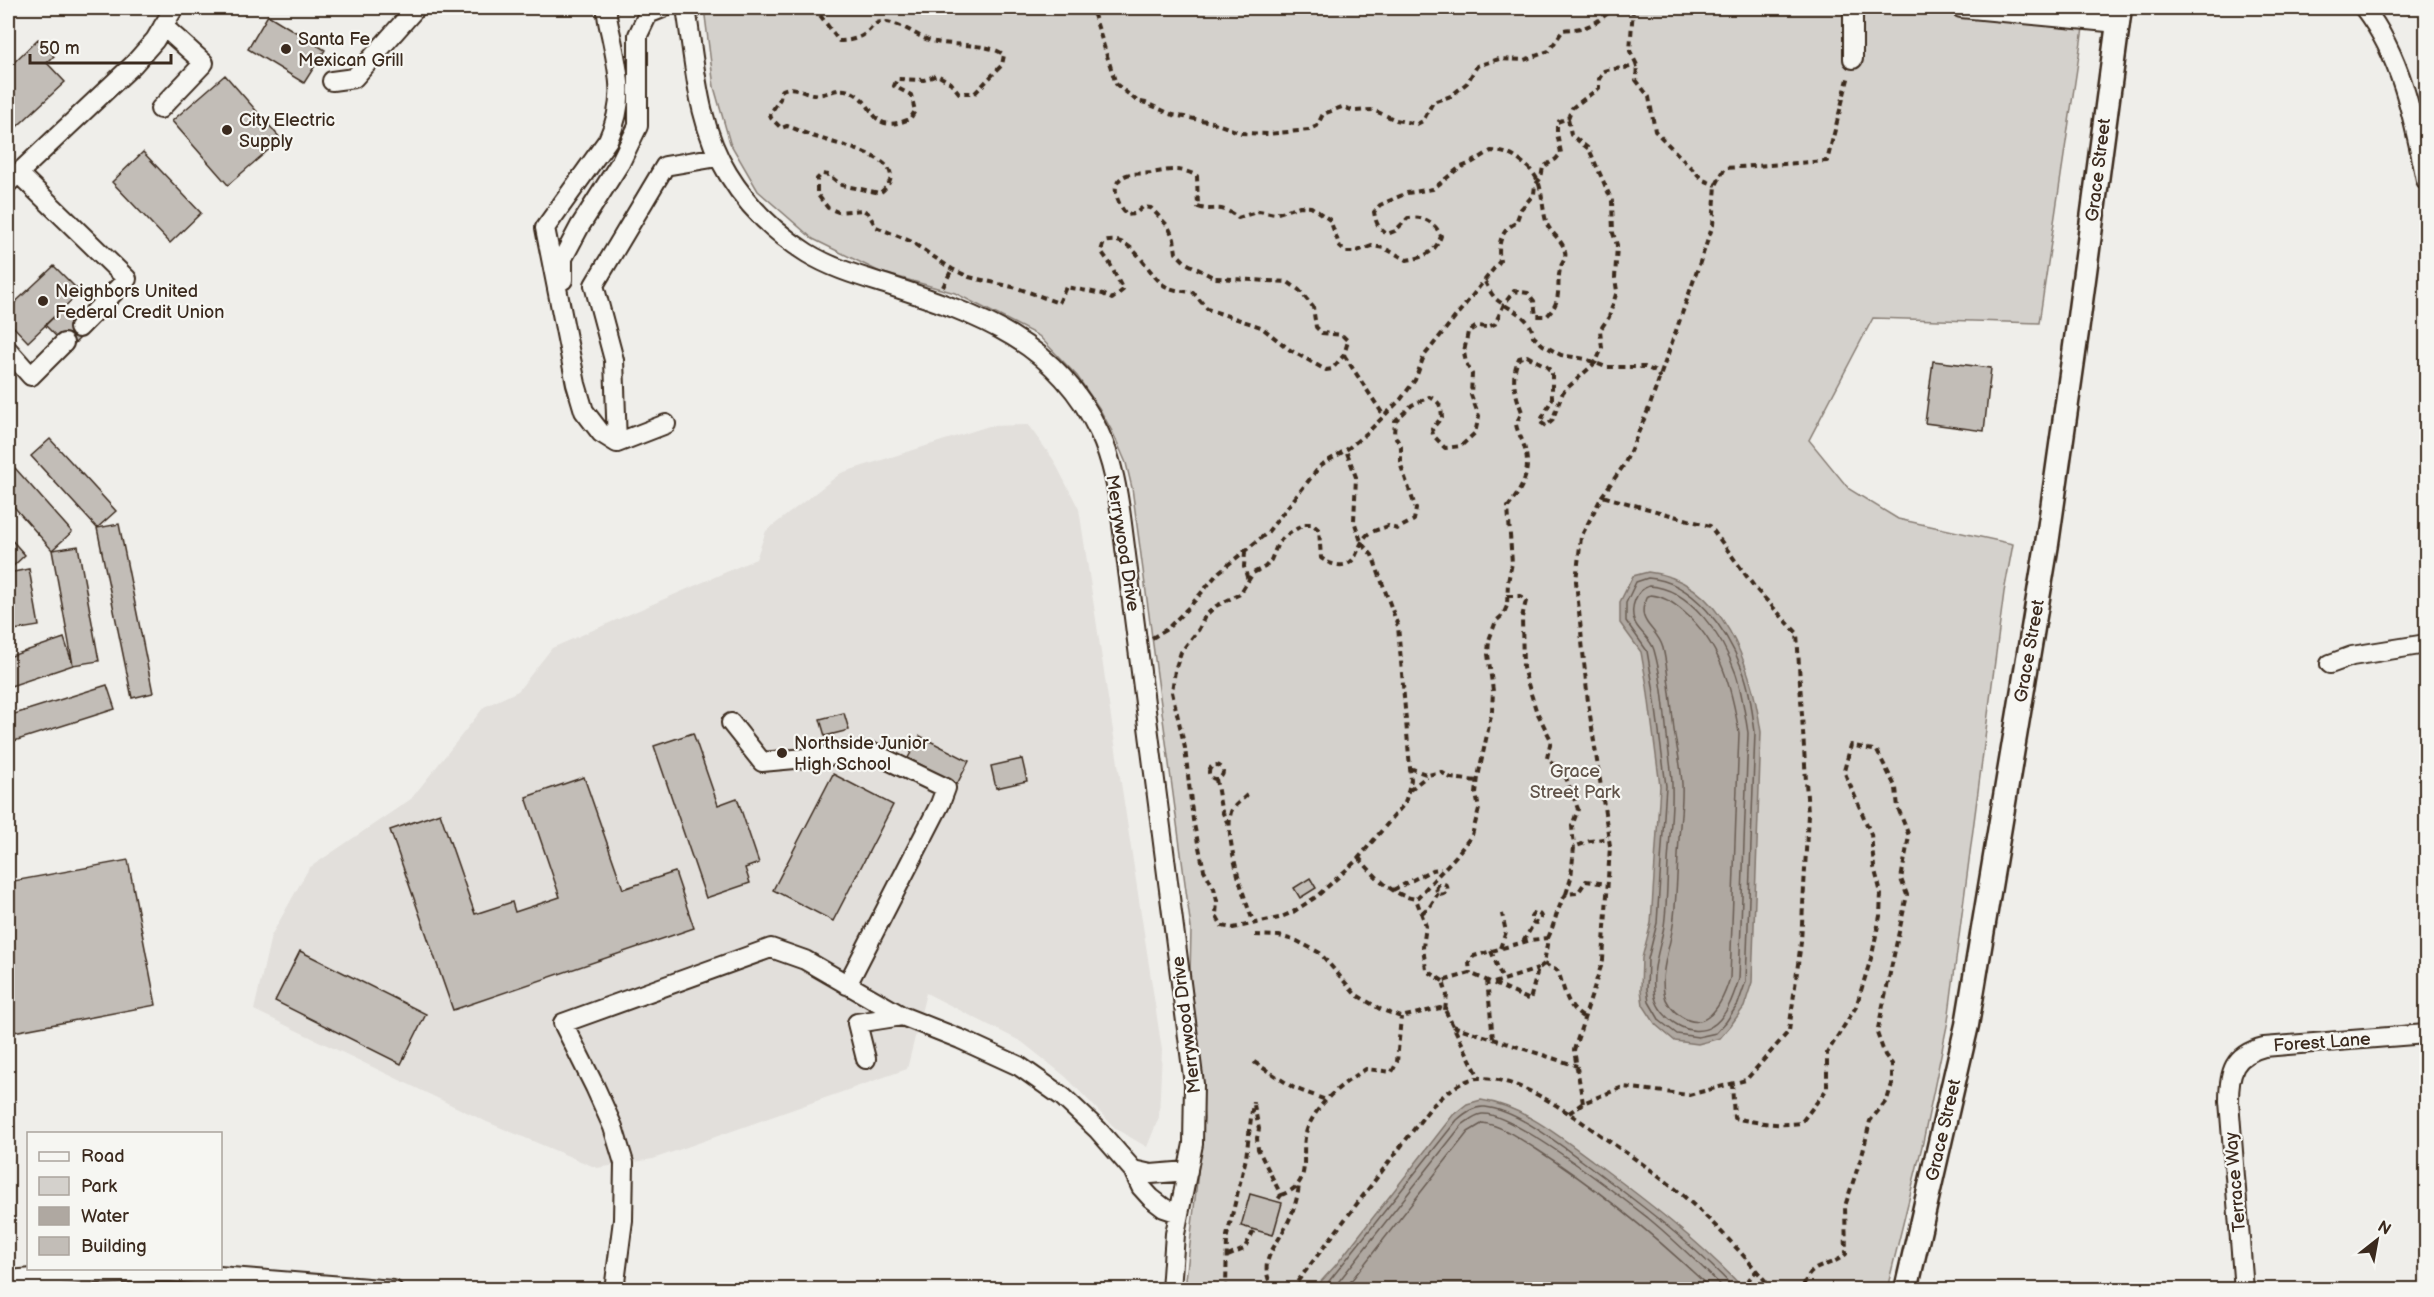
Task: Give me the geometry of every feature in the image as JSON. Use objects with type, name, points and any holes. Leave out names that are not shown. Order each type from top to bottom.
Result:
[{"type":"main road","name":"Grace Street","points":[[1906,1290],[1967,1025],[2048,532],[2119,15]]},
{"type":"street","points":[[79,328],[127,279],[13,178],[133,65],[174,8]]},
{"type":"street","points":[[332,81],[354,78],[416,8]]},
{"type":"street","points":[[606,8],[620,81],[616,117],[608,140],[545,228],[584,411],[601,433],[617,443]]},
{"type":"street","points":[[563,317],[563,258],[580,226],[620,163],[638,126],[638,35],[648,14],[663,8]]},
{"type":"street","name":"Merrywood Drive","points":[[686,8],[701,106],[711,139],[718,157],[742,195],[763,218],[808,253],[844,270],[976,316],[1007,331],[1032,348],[1073,389],[1100,433],[1112,466],[1122,524],[1194,1084],[1194,1128],[1171,1263],[1171,1290]]},
{"type":"street","points":[[1852,8],[1853,59]]},
{"type":"street","points":[[1961,8],[2119,15]]},
{"type":"street","points":[[2364,8],[2384,39],[2400,76],[2413,118],[2427,180]]},
{"type":"street","points":[[160,109],[204,63],[163,26]]},
{"type":"street","points":[[617,443],[614,360],[594,285],[665,166],[718,157]]},
{"type":"street","points":[[8,350],[31,376],[64,344]]},
{"type":"street","points":[[617,443],[666,423]]},
{"type":"street","points":[[2330,664],[2352,656],[2427,644]]},
{"type":"street","points":[[731,723],[762,762],[872,752],[946,788],[848,985]]},
{"type":"street","points":[[614,1290],[623,1220],[624,1163],[613,1127],[596,1086],[563,1023],[771,948],[805,960],[902,1016],[1019,1066],[1063,1097],[1098,1130],[1133,1170],[1141,1187],[1151,1198],[1164,1208],[1179,1213]]},
{"type":"street","points":[[866,1059],[856,1023],[902,1016]]},
{"type":"street","name":"Forest Lane","points":[[2231,1074],[2242,1056],[2264,1047],[2427,1034]]},
{"type":"street","name":"Terrace Way","points":[[2231,1074],[2229,1101],[2244,1290]]},
{"type":"street","points":[[1133,1170],[1151,1174],[1188,1171]]},
{"type":"street","points":[[8,1280],[84,1274],[169,1272],[393,1290]]},
{"type":"path","points":[[791,8],[799,10],[810,8],[817,11],[839,41],[848,41],[864,35],[874,24],[883,21],[893,23],[932,42],[959,46],[979,45],[1000,51],[1004,55],[1002,65],[975,93],[959,93],[951,84],[937,75],[924,80],[897,79],[894,86],[911,95],[915,111],[910,119],[891,126],[874,116],[867,106],[849,91],[837,89],[821,95],[786,87],[781,91],[780,99],[770,114],[776,125],[781,128],[787,126],[877,158],[889,168],[891,179],[880,193],[841,184],[829,174],[822,174],[817,179],[817,194],[828,208],[837,212],[863,210],[868,213],[876,226],[910,241],[952,269],[969,277],[1017,288],[1059,303],[1066,287],[1112,298],[1123,290],[1109,261],[1101,251],[1104,242],[1113,240],[1131,247],[1164,285],[1175,290],[1193,292],[1207,309],[1261,327],[1290,350],[1314,361],[1320,368],[1332,369],[1344,355],[1348,341],[1342,335],[1322,333],[1316,327],[1313,307],[1299,290],[1288,282],[1215,278],[1186,263],[1176,253],[1174,239],[1168,226],[1151,208],[1143,207],[1135,214],[1127,215],[1118,205],[1115,192],[1119,181],[1127,175],[1175,169],[1189,171],[1197,176],[1198,207],[1221,208],[1238,218],[1259,211],[1275,214],[1300,206],[1311,207],[1330,220],[1340,247],[1346,252],[1372,246],[1384,248],[1407,260],[1431,252],[1438,246],[1441,236],[1438,228],[1427,219],[1408,218],[1395,231],[1387,234],[1379,229],[1375,221],[1374,212],[1380,205],[1407,193],[1433,189],[1459,168],[1491,150],[1513,155],[1533,170],[1538,181],[1546,223],[1565,251],[1554,309],[1547,316],[1536,316],[1534,301],[1528,293],[1514,291],[1504,304],[1495,324],[1487,327],[1477,326],[1468,332],[1464,352],[1472,374],[1471,395],[1479,416],[1475,433],[1461,446],[1445,448],[1433,435],[1431,429],[1442,417],[1441,407],[1436,400],[1429,397],[1412,405],[1395,421],[1394,434],[1401,447],[1401,466],[1416,509],[1414,520],[1397,529],[1388,526],[1366,536],[1362,544],[1351,563],[1343,566],[1329,564],[1321,558],[1319,530],[1312,524],[1304,524],[1278,543],[1271,560],[1265,567],[1253,573],[1240,594],[1216,606],[1205,616],[1199,629],[1181,652],[1175,670],[1172,692],[1185,748],[1193,820],[1204,870],[1214,888],[1217,901],[1216,915],[1222,926],[1233,928],[1293,912],[1316,897],[1359,858],[1405,803],[1412,780],[1398,626],[1372,555],[1362,544],[1354,521],[1356,477],[1346,450]]},
{"type":"path","points":[[961,8],[968,8]]},
{"type":"path","points":[[1035,8],[1047,12],[1072,8]]},
{"type":"path","points":[[1084,8],[1094,15],[1116,84],[1137,101],[1173,116],[1212,122],[1241,133],[1268,134],[1309,130],[1317,126],[1323,114],[1342,107],[1355,111],[1373,110],[1396,120],[1417,124],[1423,121],[1433,102],[1451,96],[1467,83],[1477,66],[1499,59],[1524,60],[1549,51],[1563,30],[1587,27],[1604,17],[1611,9],[1618,8]]},
{"type":"path","points":[[1632,8],[1630,51],[1637,64],[1636,80],[1649,97],[1655,131],[1703,180],[1716,185]]},
{"type":"path","points":[[1583,1103],[1574,1050],[1603,960],[1609,838],[1588,702],[1576,581],[1581,537],[1602,496],[1624,465],[1660,379],[1713,225],[1716,185],[1725,168],[1827,161],[1853,59]]},
{"type":"path","points":[[1416,899],[1472,835],[1479,809],[1476,794],[1477,781],[1492,711],[1493,691],[1488,654],[1489,640],[1496,621],[1503,615],[1507,606],[1512,563],[1508,507],[1519,493],[1527,475],[1527,458],[1516,424],[1522,412],[1514,389],[1516,365],[1519,358],[1527,356],[1546,366],[1552,372],[1552,399],[1540,422],[1546,426],[1552,421],[1563,392],[1596,362],[1602,348],[1600,330],[1609,317],[1617,291],[1615,278],[1617,246],[1613,233],[1612,201],[1589,149],[1571,135],[1568,118],[1572,108],[1599,88],[1599,79],[1604,71],[1611,68],[1626,70],[1637,64]]},
{"type":"path","points":[[1138,644],[1167,628],[1191,605],[1219,572],[1267,533],[1321,465],[1346,450],[1384,416],[1415,380],[1424,356],[1500,261],[1498,253],[1502,237],[1508,226],[1516,223],[1521,209],[1534,194],[1535,185],[1544,167],[1561,153],[1557,122],[1568,118]]},
{"type":"path","points":[[1485,282],[1496,298],[1526,321],[1533,329],[1533,336],[1543,345],[1561,355],[1596,362],[1606,367],[1645,367],[1656,372],[1660,379]]},
{"type":"path","points":[[1344,355],[1384,416]]},
{"type":"path","points":[[1569,1113],[1583,1103],[1623,1087],[1689,1095],[1746,1080],[1789,1031],[1801,942],[1808,814],[1797,633],[1756,589],[1710,526],[1602,496]]},
{"type":"path","points":[[1245,551],[1244,567],[1249,581]]},
{"type":"path","points":[[1493,983],[1538,969],[1544,964],[1548,938],[1572,878],[1574,847],[1572,826],[1578,809],[1565,775],[1547,758],[1551,740],[1536,710],[1523,668],[1522,617],[1526,602],[1521,596],[1507,596]]},
{"type":"path","points":[[1732,1083],[1734,1118],[1758,1124],[1782,1126],[1802,1123],[1827,1089],[1827,1053],[1856,1007],[1872,955],[1880,916],[1881,893],[1874,867],[1871,834],[1844,771],[1851,746],[1877,751],[1896,788],[1898,808],[1909,836],[1901,879],[1907,895],[1877,1033],[1885,1055],[1892,1064],[1892,1084],[1887,1100],[1870,1121],[1863,1152],[1845,1206],[1846,1254],[1838,1262],[1822,1264],[1808,1274],[1802,1290]]},
{"type":"path","points":[[1410,768],[1428,775]]},
{"type":"path","points":[[1409,791],[1428,775],[1441,772],[1451,778],[1477,781]]},
{"type":"path","points":[[1216,779],[1221,808],[1229,825],[1240,883],[1254,923]]},
{"type":"path","points":[[1229,825],[1232,809],[1247,795]]},
{"type":"path","points":[[1574,847],[1590,841],[1609,838]]},
{"type":"path","points":[[1359,858],[1372,873],[1404,898],[1416,899]]},
{"type":"path","points":[[1393,890],[1432,870],[1441,869]]},
{"type":"path","points":[[1566,894],[1578,893],[1586,881],[1607,884]]},
{"type":"path","points":[[1422,913],[1431,905],[1438,893]]},
{"type":"path","points":[[1416,899],[1426,926],[1423,947],[1426,970],[1443,981],[1447,995],[1445,1010],[1479,1077]]},
{"type":"path","points":[[1500,948],[1506,932],[1502,914]]},
{"type":"path","points":[[1523,943],[1534,922]]},
{"type":"path","points":[[1255,935],[1279,936],[1297,941],[1320,952],[1355,994],[1380,1010],[1401,1017],[1440,1008],[1445,1010]]},
{"type":"path","points":[[1470,973],[1469,962],[1474,956],[1491,950],[1548,938]]},
{"type":"path","points":[[1491,950],[1503,980]]},
{"type":"path","points":[[1544,964],[1558,971],[1567,1003],[1577,1014],[1585,1018]]},
{"type":"path","points":[[1443,981],[1470,973],[1530,1000],[1538,969]]},
{"type":"path","points":[[1487,980],[1493,1039]]},
{"type":"path","points":[[1277,1201],[1281,1195],[1292,1191],[1304,1174],[1308,1128],[1331,1092],[1366,1069],[1392,1072],[1397,1062],[1401,1017]]},
{"type":"path","points":[[1452,1026],[1577,1066]]},
{"type":"path","points":[[1254,1062],[1294,1088],[1326,1100]]},
{"type":"path","points":[[1291,1290],[1431,1107],[1446,1093],[1479,1077],[1531,1092],[1569,1113],[1687,1198],[1728,1238],[1773,1290]]},
{"type":"path","points":[[1226,1290],[1227,1236],[1246,1158],[1254,1102],[1259,1129],[1258,1149],[1281,1195]]},
{"type":"path","points":[[1274,1290],[1267,1273],[1268,1256],[1285,1229],[1298,1200],[1299,1182]]},
{"type":"path","points":[[1228,1256],[1244,1250],[1254,1230]]},
{"type":"path","points":[[1740,1290],[1757,1270]]},
{"type":"shaded area","name":"Northside Junior High School","points":[[1028,425],[1053,459],[1079,509],[1162,1050],[1159,1117],[1147,1147],[1116,1129],[1066,1077],[1022,1042],[926,993],[907,1069],[653,1159],[597,1168],[487,1122],[254,1010],[271,936],[309,868],[411,799],[484,707],[518,691],[552,648],[756,559],[766,531],[841,473],[989,426]]},
{"type":"green space","name":"Grace Street Park","points":[[704,8],[2086,8],[2039,323],[1873,318],[1809,440],[1849,489],[1898,519],[2013,544],[2004,592],[1948,1021],[1923,1142],[1887,1289],[1185,1289],[1204,1118],[1190,977],[1191,928],[1132,488],[1126,463],[1099,408],[1077,376],[1039,336],[955,293],[880,272],[813,239],[758,191],[730,143],[714,87]]},
{"type":"water","points":[[1648,572],[1674,579],[1696,591],[1715,609],[1730,631],[1741,655],[1757,707],[1761,732],[1752,982],[1744,1007],[1720,1038],[1698,1044],[1675,1041],[1656,1025],[1643,1005],[1641,990],[1642,958],[1651,923],[1660,786],[1641,652],[1620,623],[1620,602],[1633,576]]},
{"type":"water","points":[[1481,1100],[1512,1109],[1567,1142],[1672,1222],[1744,1289],[1314,1289],[1336,1265],[1453,1115],[1467,1104]]},
{"type":"building","name":"Santa Fe Mexican Grill","points":[[268,15],[325,50],[304,83],[248,49]]},
{"type":"building","points":[[38,39],[54,56],[47,63],[65,82],[8,135],[8,68]]},
{"type":"building","name":"City Electric Supply","points":[[225,75],[281,139],[228,185],[172,121]]},
{"type":"building","points":[[143,152],[201,213],[170,243],[112,182]]},
{"type":"building","name":"Neighbors United Federal Credit Union","points":[[54,266],[80,292],[28,342],[8,321],[8,309]]},
{"type":"building","points":[[62,309],[85,333],[69,349],[45,325]]},
{"type":"building","points":[[1933,361],[1991,368],[1984,431],[1925,423]]},
{"type":"building","points":[[50,439],[116,511],[97,528],[31,456]]},
{"type":"building","points":[[15,468],[72,532],[52,550],[8,500],[8,474]]},
{"type":"building","points":[[119,524],[153,693],[132,698],[97,528]]},
{"type":"building","points":[[8,536],[25,555],[8,571]]},
{"type":"building","points":[[78,546],[99,661],[73,665],[52,550]]},
{"type":"building","points":[[29,569],[39,626],[14,630],[8,592],[8,573]]},
{"type":"building","points":[[64,638],[73,665],[8,687],[8,657]]},
{"type":"building","points":[[107,685],[115,709],[8,743],[8,716]]},
{"type":"building","points":[[844,713],[849,730],[825,736],[820,719]]},
{"type":"building","points":[[693,733],[718,805],[737,798],[759,863],[745,868],[750,883],[706,898],[654,746]]},
{"type":"building","points":[[920,736],[969,761],[957,784],[908,758]]},
{"type":"building","points":[[1022,759],[1027,781],[996,788],[991,766]]},
{"type":"building","points":[[833,774],[893,805],[833,921],[773,890]]},
{"type":"building","points":[[584,777],[623,889],[675,872],[694,928],[453,1010],[390,830],[440,813],[475,914],[512,902],[515,912],[560,897],[526,797]]},
{"type":"building","points":[[128,860],[156,1005],[8,1033],[8,882]]},
{"type":"building","points":[[1310,878],[1316,888],[1300,898],[1294,888]]},
{"type":"building","points":[[300,951],[426,1014],[401,1064],[275,1001]]},
{"type":"building","points":[[1250,1194],[1282,1203],[1273,1235],[1241,1226]]},
{"type":"place","name":"Santa Fe Mexican Grill","points":[[286,49]]},
{"type":"place","name":"City Electric Supply","points":[[227,130]]},
{"type":"place","name":"Neighbors United Federal Credit Union","points":[[43,301]]},
{"type":"place","name":"Northside Junior High School","points":[[782,753]]}]
